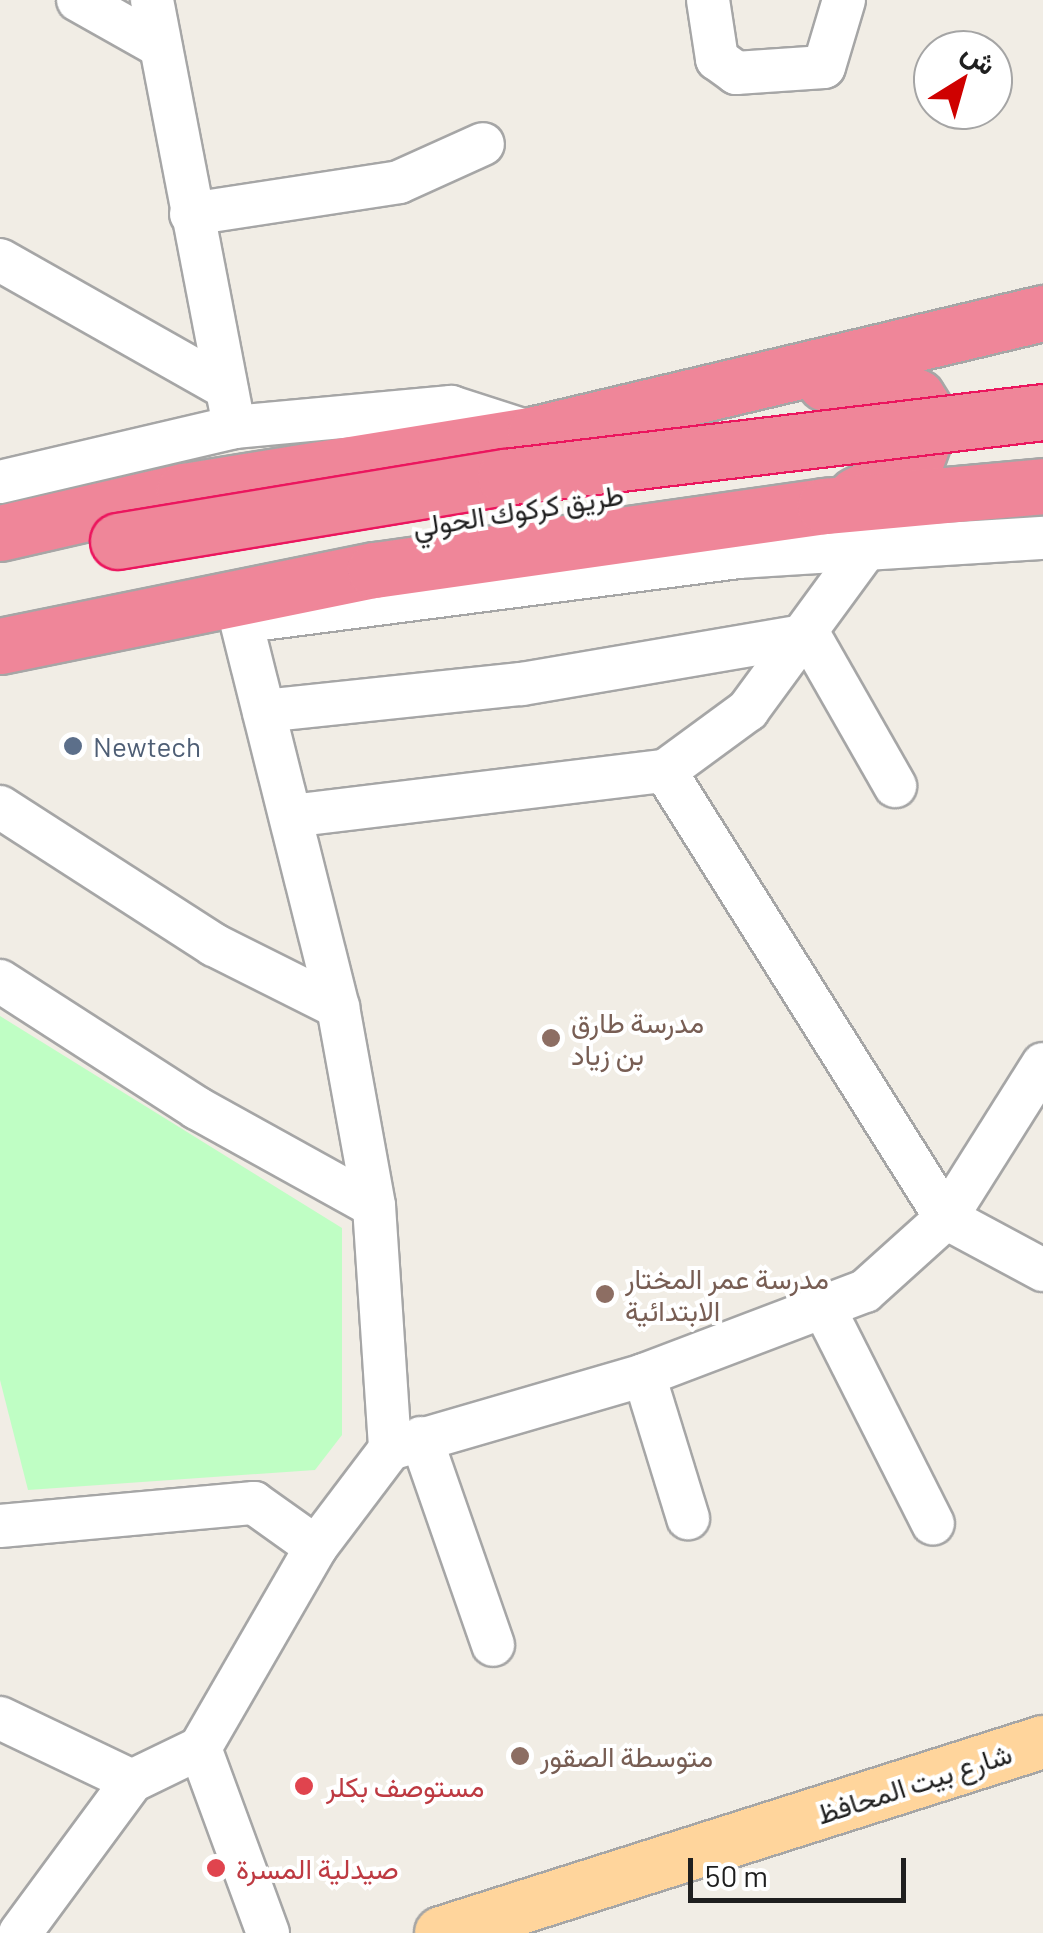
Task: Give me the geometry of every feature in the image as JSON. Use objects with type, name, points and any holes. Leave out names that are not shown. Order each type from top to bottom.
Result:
[{"type":"highway","points":[[0,532],[184,492],[535,434],[1043,312]]},
{"type":"highway","points":[[0,646],[318,580],[737,538],[825,506],[914,466],[931,431],[917,397],[866,381],[712,392]]},
{"type":"highway","name":"طريق كركوك الحولي","points":[[0,616],[123,559],[623,461],[1043,412]]},
{"type":"highway","name":"طريق كركوك الحولي","points":[[0,566],[123,559],[902,456],[1043,448]]},
{"type":"highway","points":[[825,506],[1043,486]]},
{"type":"main road","points":[[909,345],[1043,341]]},
{"type":"main road","name":"شارع بيت المحافظ","points":[[441,1933],[1043,1742]]},
{"type":"street","points":[[78,0],[158,45]]},
{"type":"street","points":[[152,0],[230,408]]},
{"type":"street","points":[[708,0],[717,58],[736,73],[824,66],[844,0]]},
{"type":"street","points":[[192,214],[400,182],[482,144]]},
{"type":"street","points":[[0,260],[230,408]]},
{"type":"street","points":[[0,482],[230,408],[450,407],[535,434]]},
{"type":"street","points":[[0,669],[241,622],[737,538],[868,546],[1043,538]]},
{"type":"street","points":[[291,816],[665,772],[748,710],[809,635],[868,546]]},
{"type":"street","points":[[241,622],[338,1007],[374,1206],[406,1444],[493,1645]]},
{"type":"street","points":[[264,711],[522,684],[809,635]]},
{"type":"street","points":[[809,635],[896,786]]},
{"type":"street","points":[[665,772],[946,1218],[1043,1270]]},
{"type":"street","points":[[0,807],[214,945],[338,1007]]},
{"type":"street","points":[[0,980],[197,1108],[374,1206]]},
{"type":"street","points":[[20,1933],[132,1781],[200,1748],[316,1547],[406,1444],[644,1375],[826,1312],[896,1268],[946,1218],[1043,1064]]},
{"type":"street","points":[[826,1312],[933,1524]]},
{"type":"street","points":[[644,1375],[688,1518]]},
{"type":"street","points":[[0,1526],[254,1503],[316,1547]]},
{"type":"street","points":[[0,1718],[132,1781]]},
{"type":"street","points":[[200,1748],[268,1933]]},
{"type":"green space","points":[[0,1016],[342,1228],[342,1435],[315,1470],[28,1490],[0,1380]]},
{"type":"place","name":"Newtech","points":[[73,746]]},
{"type":"place","name":"مدرسة طارق بن زياد","points":[[551,1038]]},
{"type":"place","name":"مدرسة عمر المختار الابتدائية","points":[[605,1294]]},
{"type":"place","name":"متوسطة الصقور","points":[[520,1756]]},
{"type":"place","name":"مستوصف بكلر","points":[[304,1786]]},
{"type":"place","name":"صيدلية المسرة","points":[[216,1868]]}]
